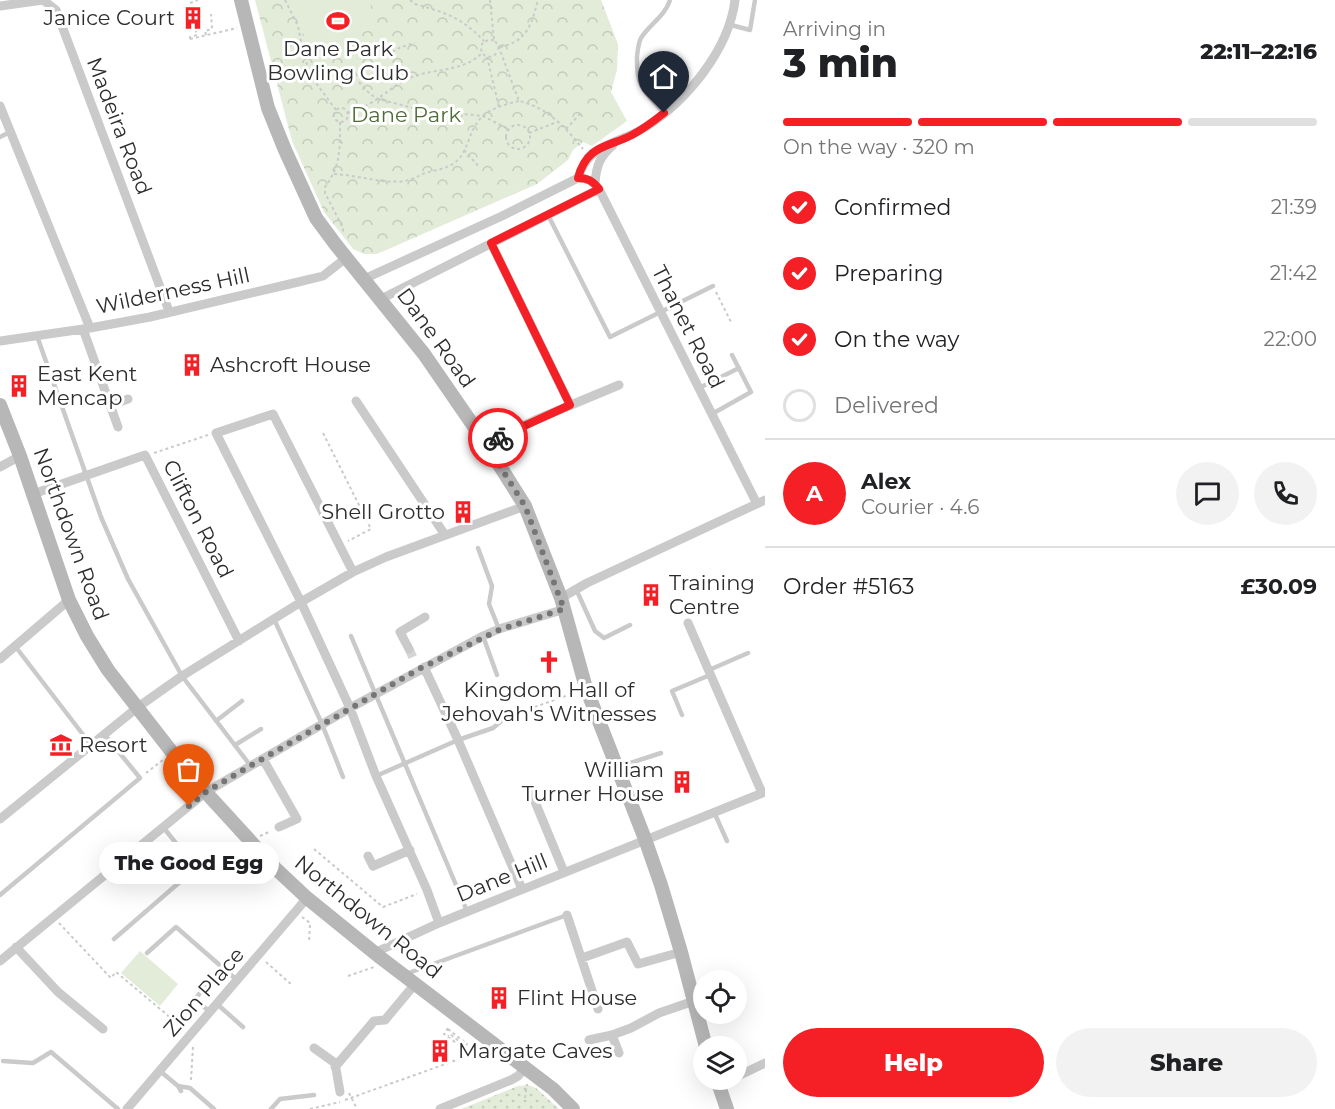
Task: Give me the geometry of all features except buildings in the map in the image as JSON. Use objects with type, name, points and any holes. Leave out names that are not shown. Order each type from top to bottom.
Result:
[{"type":"street","name":"Madeira Road","points":[[0,6],[43,0],[56,10],[169,311]]},
{"type":"street","name":"Dane Road","points":[[241,0],[268,108],[316,218],[424,354],[486,444],[525,506],[563,603],[586,688],[645,840],[693,997]]},
{"type":"street","points":[[578,178],[581,165],[603,146],[633,134],[664,113],[686,94],[715,54],[731,25],[735,0]]},
{"type":"street","points":[[0,106],[86,328],[118,427]]},
{"type":"street","points":[[597,186],[598,164],[603,154],[615,143]]},
{"type":"street","points":[[364,279],[502,216],[578,178],[586,178],[597,186]]},
{"type":"street","points":[[381,299],[548,215],[597,186]]},
{"type":"street","name":"Thanet Road","points":[[597,186],[712,414],[761,502]]},
{"type":"street","points":[[491,243],[570,405]]},
{"type":"street","name":"Wilderness Hill","points":[[0,341],[86,328],[323,276],[346,258]]},
{"type":"street","points":[[486,444],[619,385]]},
{"type":"street","points":[[111,405],[128,399]]},
{"type":"street","points":[[356,400],[445,535]]},
{"type":"street","name":"Northdown Road","points":[[0,405],[20,456],[69,600],[97,654],[172,752],[250,842],[307,898],[522,1072],[553,1089],[573,1109]]},
{"type":"street","points":[[353,572],[273,414],[216,433],[301,602],[350,708],[376,776],[410,850],[439,923]]},
{"type":"street","name":"Clifton Road","points":[[33,494],[145,455],[239,641]]},
{"type":"street","points":[[0,467],[20,456]]},
{"type":"street","points":[[0,961],[206,792],[350,708],[483,636],[563,603],[576,589],[761,502]]},
{"type":"street","points":[[0,819],[138,707],[182,676],[301,602],[353,572],[386,557],[525,506]]},
{"type":"street","points":[[0,659],[69,600]]},
{"type":"street","points":[[409,649],[400,632],[425,617]]},
{"type":"street","points":[[688,623],[763,792]]},
{"type":"street","points":[[414,660],[422,668],[458,740],[522,889]]},
{"type":"street","points":[[263,759],[297,819],[279,827]]},
{"type":"street","points":[[531,792],[564,872]]},
{"type":"street","name":"Dane Hill","points":[[377,956],[467,911],[763,792]]},
{"type":"street","points":[[368,856],[373,866],[410,850]]},
{"type":"street","name":"Zion Place","points":[[127,1109],[307,898]]},
{"type":"street","points":[[567,915],[598,1009]]},
{"type":"street","points":[[582,958],[627,942],[638,964],[681,952]]},
{"type":"street","points":[[16,947],[58,992],[103,1029]]},
{"type":"street","points":[[335,1067],[374,1021],[385,1020],[415,984]]},
{"type":"street","points":[[589,1040],[631,1028],[658,1012],[693,1001]]},
{"type":"street","points":[[612,1035],[619,1053]]},
{"type":"street","points":[[315,1048],[335,1063],[340,1092]]},
{"type":"street","points":[[747,1072],[765,1063]]},
{"type":"street","points":[[440,1109],[522,1072]]},
{"type":"street","points":[[723,1090],[727,1109]]},
{"type":"lane","points":[[664,113],[639,86],[636,72],[638,46],[642,37],[657,21],[670,0]]},
{"type":"lane","points":[[731,25],[750,30],[755,0]]},
{"type":"lane","points":[[0,136],[10,132]]},
{"type":"lane","points":[[548,215],[610,337],[713,286]]},
{"type":"lane","points":[[37,336],[101,517],[128,579],[182,676],[250,766]]},
{"type":"lane","points":[[712,414],[751,392],[732,355]]},
{"type":"lane","points":[[699,388],[739,368]]},
{"type":"lane","points":[[478,548],[492,586],[489,604],[499,630]]},
{"type":"lane","points":[[576,589],[595,631],[604,638],[630,625]]},
{"type":"lane","points":[[274,619],[322,724],[343,777]]},
{"type":"lane","points":[[351,636],[467,911]]},
{"type":"lane","points":[[483,636],[496,675]]},
{"type":"lane","points":[[15,646],[91,746]]},
{"type":"lane","points":[[682,715],[672,691],[747,653]]},
{"type":"lane","points":[[216,721],[242,701]]},
{"type":"lane","points":[[376,776],[458,740],[493,729],[506,717]]},
{"type":"lane","points":[[235,745],[261,729]]},
{"type":"lane","points":[[0,895],[140,778],[105,735]]},
{"type":"lane","points":[[616,768],[661,753]]},
{"type":"lane","points":[[714,812],[727,841]]},
{"type":"lane","points":[[114,939],[196,868],[163,827]]},
{"type":"lane","points":[[404,975],[567,915]]},
{"type":"lane","points":[[147,953],[176,927],[238,981]]},
{"type":"lane","points":[[222,967],[195,999],[243,1027]]},
{"type":"lane","points":[[3,1061],[33,1063],[51,1052],[118,1109]]},
{"type":"lane","points":[[160,1071],[180,1089],[190,1088],[214,1109]]},
{"type":"lane","points":[[271,1109],[280,1099],[314,1095]]},
{"type":"path","points":[[190,3],[198,0]]},
{"type":"path","points":[[285,0],[298,26],[310,75],[336,110]]},
{"type":"path","points":[[410,0],[415,4],[453,16],[471,27],[484,41]]},
{"type":"path","points":[[490,0],[494,40],[519,100]]},
{"type":"path","points":[[482,54],[493,57],[498,49],[519,40],[531,25],[538,0]]},
{"type":"path","points":[[211,14],[212,29],[205,31],[206,34],[190,39],[197,35],[206,34],[235,29]]},
{"type":"path","points":[[195,28],[197,35]]},
{"type":"path","points":[[482,54],[481,46],[484,41],[494,40]]},
{"type":"path","points":[[382,58],[401,46],[415,43]]},
{"type":"path","points":[[348,113],[378,99],[386,91],[413,77],[473,62],[482,54]]},
{"type":"path","points":[[487,57],[500,106]]},
{"type":"path","points":[[310,75],[322,70]]},
{"type":"path","points":[[359,82],[378,99],[421,110],[483,116],[508,129]]},
{"type":"path","points":[[334,174],[384,182],[404,181],[445,169],[453,164],[464,150],[471,133],[483,116],[500,106],[519,100],[559,121],[589,157]]},
{"type":"path","points":[[336,110],[343,108],[348,113]]},
{"type":"path","points":[[336,110],[334,116],[340,122],[340,143],[334,174],[325,187],[325,193],[343,228],[342,237],[336,245]]},
{"type":"path","points":[[566,129],[582,112]]},
{"type":"path","points":[[340,122],[347,119],[348,113]]},
{"type":"path","points":[[529,133],[559,121]]},
{"type":"path","points":[[518,124],[525,127],[529,133],[527,144],[516,148],[507,141],[508,129],[518,124]]},
{"type":"path","points":[[464,150],[480,168]]},
{"type":"path","points":[[713,286],[732,324]]},
{"type":"path","points":[[145,455],[216,433]]},
{"type":"path","points":[[323,433],[371,529],[340,545]]},
{"type":"path","points":[[506,717],[586,688]]},
{"type":"path","points":[[140,778],[172,752]]},
{"type":"path","points":[[250,842],[279,827]]},
{"type":"path","points":[[314,849],[383,907],[427,890]]},
{"type":"path","points":[[52,917],[111,978],[116,972],[190,1035],[194,1051],[190,1088]]},
{"type":"path","points":[[302,917],[310,923],[309,943]]},
{"type":"path","points":[[259,956],[292,985]]},
{"type":"path","points":[[348,976],[374,967],[377,956]]},
{"type":"path","points":[[448,1036],[450,1034],[465,1046],[467,1044],[448,1029],[444,1034],[458,1046]]},
{"type":"path","points":[[310,1109],[353,1098],[479,1052],[474,1048]]},
{"type":"path","points":[[522,1072],[528,1085],[525,1098]]},
{"type":"path","points":[[353,1098],[357,1109]]},
{"type":"green space","name":"Dane Park","points":[[255,0],[601,0],[618,44],[617,70],[611,92],[627,121],[592,146],[583,142],[573,150],[568,160],[537,184],[384,251],[364,254],[353,249],[324,212],[292,141]]},
{"type":"green space","name":"Dane Park Bowling Club","points":[[290,0],[369,0],[377,28],[307,50],[299,15]]},
{"type":"green space","points":[[140,951],[178,984],[160,1006],[121,973]]},
{"type":"green space","points":[[528,1085],[536,1088],[559,1109],[461,1109],[518,1086]]},
{"type":"tunnel","points":[[409,649],[414,660]]},
{"type":"way so far","points":[[189,806],[206,792],[419,669],[483,636],[564,609],[525,506],[486,444],[498,438]]},
{"type":"place","name":"Janice Court","points":[[193,18]]},
{"type":"place","name":"Dane Park Bowling Club","points":[[338,21]]},
{"type":"place","name":"Ashcroft House","points":[[192,365]]},
{"type":"place","name":"East Kent Mencap","points":[[19,386]]},
{"type":"place","name":"Shell Grotto","points":[[463,512]]},
{"type":"place","name":"Training Centre","points":[[651,595]]},
{"type":"place","name":"Kingdom Hall of Jehovah's Witnesses","points":[[549,662]]},
{"type":"place","name":"Resort","points":[[61,745]]},
{"type":"place","name":"William Turner House","points":[[682,782]]},
{"type":"place","name":"The Good Egg","points":[[189,806]]},
{"type":"place","name":"Flint House","points":[[499,998]]},
{"type":"place","name":"Margate Caves","points":[[440,1051]]},
{"type":"route","points":[[498,438],[570,405],[491,243],[599,189],[586,178],[578,178],[581,165],[603,146],[633,134],[664,113]]}]
